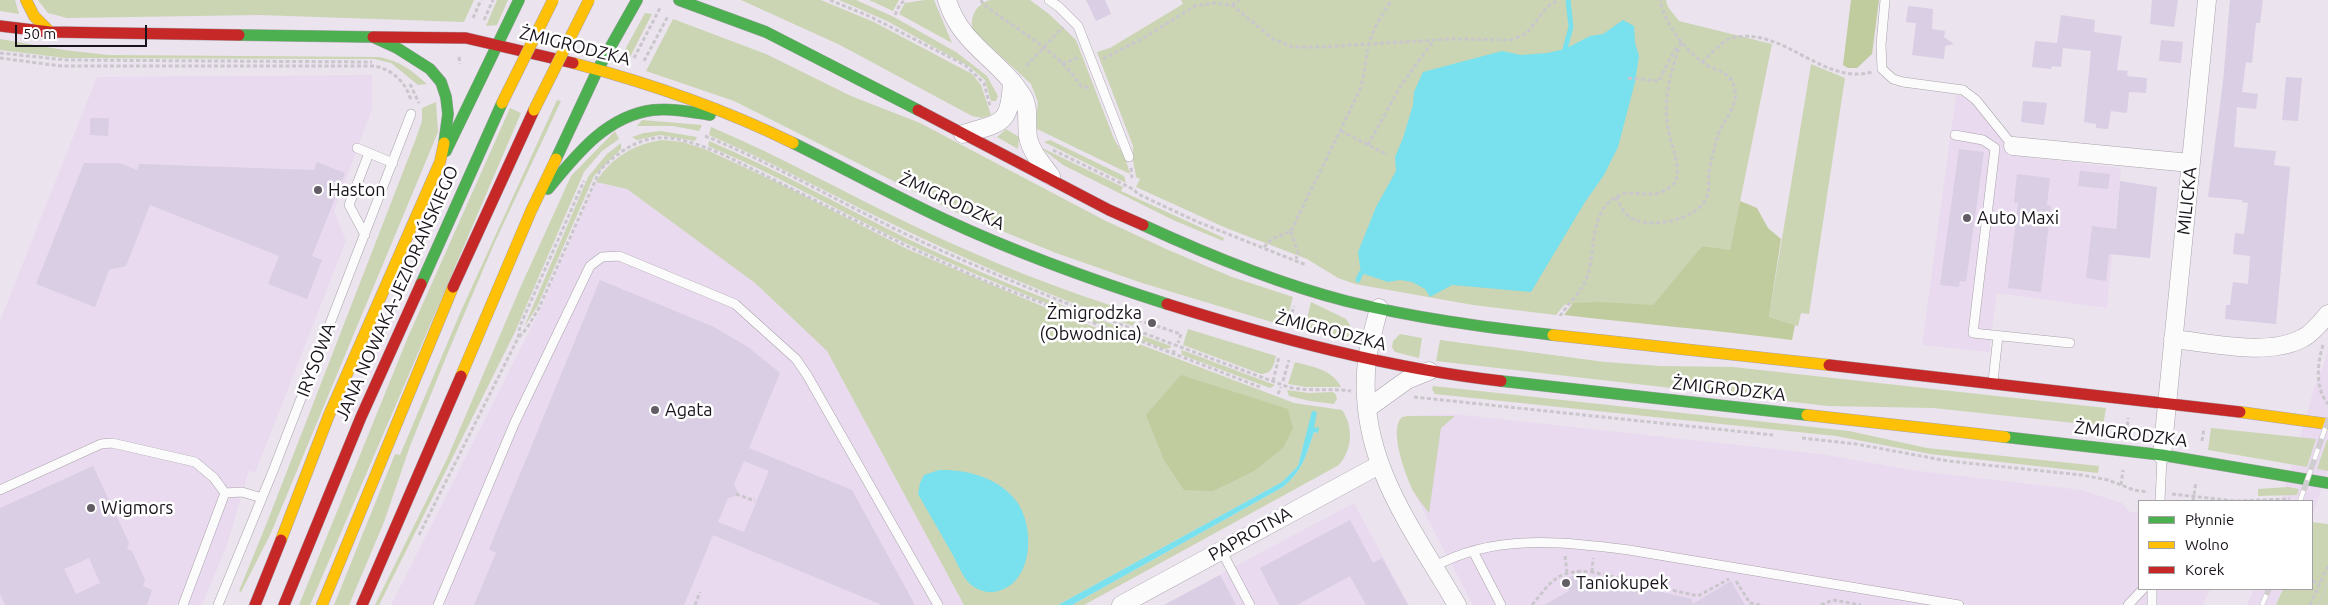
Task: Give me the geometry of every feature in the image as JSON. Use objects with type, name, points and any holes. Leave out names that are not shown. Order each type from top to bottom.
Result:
[{"type":"main road","points":[[26,0],[34,16],[50,32]]},
{"type":"main road","points":[[255,605],[329,415],[440,162],[520,0]]},
{"type":"main road","name":"JANA NOWAKA-JEZIORAŃSKIEGO","points":[[284,605],[361,417],[502,103],[553,0]]},
{"type":"main road","points":[[322,605],[448,298],[534,110],[590,0]]},
{"type":"main road","points":[[362,605],[532,208],[598,69],[637,0]]},
{"type":"main road","name":"ŻMIGRODZKA","points":[[679,0],[766,32],[1056,183],[1161,235],[1224,262],[1309,290],[1379,308],[1516,331],[2166,402],[2328,424]]},
{"type":"main road","points":[[726,5],[766,32]]},
{"type":"main road","name":"ŻMIGRODZKA","points":[[0,26],[50,32],[454,37],[499,45],[598,69],[683,94],[741,118],[976,233],[1086,276],[1188,310],[1288,339],[1368,359],[1477,378],[2162,455],[2328,483]]},
{"type":"main road","name":"ŻMIGRODZKA","points":[[373,37],[410,53],[435,72],[441,81],[447,99],[449,118],[440,162]]},
{"type":"main road","points":[[532,208],[581,149],[597,135],[631,116],[650,110],[666,109],[741,118]]},
{"type":"street","name":"MILICKA","points":[[2162,455],[2207,0]]},
{"type":"street","points":[[952,2],[962,32],[1012,81],[1024,98],[1028,138],[1037,158],[1056,183]]},
{"type":"street","points":[[963,134],[1000,121],[1006,117],[1010,110],[1012,81]]},
{"type":"street","points":[[2013,146],[2190,163]]},
{"type":"street","points":[[1379,308],[1368,359],[1368,408],[1372,444],[1379,465],[1400,510],[1457,605]]},
{"type":"street","points":[[2173,339],[2253,348],[2286,344],[2304,338],[2325,317]]},
{"type":"street","points":[[1368,408],[1407,380],[1429,371]]},
{"type":"street","name":"PAPROTNA","points":[[1121,605],[1379,465]]},
{"type":"lane","points":[[1049,0],[1078,26],[1129,157]]},
{"type":"lane","points":[[1885,0],[1881,45],[1882,69],[1893,79],[1903,82],[1964,90],[1976,100],[2013,146]]},
{"type":"lane","name":"IRYSOWA","points":[[218,605],[262,498],[411,114]]},
{"type":"lane","points":[[1955,135],[1983,140],[1995,148],[1973,333],[2070,343]]},
{"type":"lane","points":[[357,148],[393,163]]},
{"type":"lane","points":[[365,235],[349,205],[369,153]]},
{"type":"lane","points":[[438,605],[515,422],[590,266],[602,257],[619,256],[735,304],[796,359],[807,375],[938,605]]},
{"type":"lane","points":[[1992,383],[1998,336]]},
{"type":"lane","points":[[0,490],[101,444],[112,443],[195,462],[214,478],[225,493]]},
{"type":"lane","points":[[2160,497],[2162,455]]},
{"type":"lane","points":[[225,493],[242,492],[262,498]]},
{"type":"lane","points":[[183,605],[225,493]]},
{"type":"lane","points":[[1434,567],[1473,551],[1511,543],[1585,544],[1959,605]]},
{"type":"lane","points":[[1221,550],[1250,605]]},
{"type":"lane","points":[[1473,551],[1501,605]]},
{"type":"lane","points":[[2128,605],[2142,590]]},
{"type":"lane","points":[[2152,590],[2152,605]]},
{"type":"path","points":[[470,26],[481,0]]},
{"type":"path","points":[[481,27],[493,0]]},
{"type":"path","points":[[830,0],[871,17],[965,65],[984,83],[991,109],[1000,121]]},
{"type":"path","points":[[895,15],[900,4],[906,0]]},
{"type":"path","points":[[981,0],[983,4],[1002,19],[1034,39],[1074,74],[1081,86],[1095,89],[1102,87]]},
{"type":"path","points":[[1232,5],[1239,0]]},
{"type":"path","points":[[1264,247],[1272,239],[1291,230],[1341,131],[1365,77],[1368,46],[1380,17],[1392,0]]},
{"type":"path","points":[[1094,64],[1145,37],[1195,6],[1215,2],[1232,5],[1274,38],[1293,46],[1368,46],[1468,38],[1498,41],[1520,37],[1527,33],[1547,7],[1558,0]]},
{"type":"path","points":[[1616,197],[1628,216],[1653,224],[1687,217],[1702,206],[1707,198],[1714,146],[1722,125],[1735,101],[1736,91],[1733,81],[1725,73],[1702,62],[1681,42],[1664,13],[1660,0]]},
{"type":"path","points":[[633,60],[658,13]]},
{"type":"path","points":[[640,68],[668,15]]},
{"type":"path","points":[[1026,66],[1071,19]]},
{"type":"path","points":[[1702,62],[1730,38],[1758,36],[1782,45],[1816,62],[1851,74],[1882,69]]},
{"type":"path","points":[[1368,145],[1401,85],[1434,40]]},
{"type":"path","points":[[1560,316],[1585,281],[1598,220],[1603,210],[1616,197],[1632,192],[1656,195],[1667,191],[1676,181],[1678,163],[1670,135],[1666,103],[1681,42]]},
{"type":"path","points":[[1628,78],[1659,81],[1673,53],[1681,42]]},
{"type":"path","points":[[0,52],[66,60],[355,61],[386,64]]},
{"type":"path","points":[[0,58],[61,66],[374,66],[380,67],[396,76],[408,89],[410,96]]},
{"type":"path","points":[[400,72],[404,76]]},
{"type":"path","points":[[408,81],[416,94]]},
{"type":"path","points":[[1341,131],[1388,155]]},
{"type":"path","points":[[698,134],[777,169],[902,233],[985,270],[1154,337],[1288,387],[1307,390],[1327,388],[1346,390]]},
{"type":"path","points":[[415,543],[518,338],[527,328],[539,308],[596,177],[617,154],[630,145],[658,137],[686,140],[700,144],[756,169],[945,263],[1040,303],[1260,387]]},
{"type":"path","points":[[1028,138],[1133,189],[1138,194],[1178,214],[1296,259],[1308,266]]},
{"type":"path","points":[[627,140],[630,145]]},
{"type":"path","points":[[518,338],[520,326],[585,178]]},
{"type":"path","points":[[1291,230],[1298,252],[1296,259]]},
{"type":"path","points":[[1287,328],[1296,300]]},
{"type":"path","points":[[2325,317],[2327,334],[2319,358],[2320,389],[2328,404]]},
{"type":"path","points":[[1138,320],[1181,334],[1178,343]]},
{"type":"path","points":[[1173,354],[1176,348]]},
{"type":"path","points":[[1273,381],[1279,356]]},
{"type":"path","points":[[1283,381],[1289,359]]},
{"type":"path","points":[[1278,394],[1281,387]]},
{"type":"path","points":[[1408,397],[1782,436]]},
{"type":"path","points":[[1801,438],[1856,444],[1948,461],[2082,475],[2108,480],[2160,497],[2216,500]]},
{"type":"path","points":[[736,494],[755,501]]},
{"type":"path","points":[[1565,554],[1567,573]]},
{"type":"path","points":[[1592,572],[1593,558]]},
{"type":"path","points":[[2310,605],[2328,566]]},
{"type":"path","points":[[1578,570],[1578,576]]},
{"type":"path","points":[[1532,605],[1556,577],[1578,570],[1698,596],[1729,579],[1735,580],[1750,603],[1761,605]]},
{"type":"path","points":[[2313,581],[2320,584]]},
{"type":"path","points":[[695,605],[700,592]]},
{"type":"path","points":[[1833,600],[1835,605]]},
{"type":"path","points":[[1821,605],[1833,600],[1860,605]]},
{"type":"shaded area","name":"Haston","points":[[372,75],[372,109],[334,211],[346,241],[255,473],[249,470],[227,545],[202,605],[0,605],[0,321],[97,77]]},
{"type":"shaded area","points":[[1956,95],[1968,97],[2009,145],[2007,155],[2121,168],[2107,308],[1997,293],[1989,352],[1922,345]]},
{"type":"shaded area","points":[[596,182],[627,189],[755,283],[827,351],[964,605],[391,605],[541,308]]},
{"type":"shaded area","points":[[2328,353],[2328,471],[2313,514],[2313,500],[2281,500],[2314,389]]},
{"type":"shaded area","points":[[1453,414],[1821,454],[1918,471],[2081,490],[2122,503],[2130,512],[2138,513],[2138,590],[2210,590],[2203,605],[1473,605],[1413,491],[1401,456],[1396,433],[1399,421],[1407,416]]},
{"type":"shaded area","points":[[1354,503],[1409,605],[1164,605],[1247,560]]},
{"type":"shaded area","points":[[2254,590],[2283,590],[2276,605],[2247,605]]},
{"type":"green space","points":[[0,0],[15,0],[19,14],[0,11]]},
{"type":"green space","points":[[38,0],[474,0],[464,22],[259,15],[67,18],[48,13]]},
{"type":"green space","points":[[497,0],[508,0],[497,25],[486,26]]},
{"type":"green space","points":[[741,0],[821,0],[874,22],[972,74],[981,85],[991,115],[982,118],[972,116],[840,45]]},
{"type":"green space","points":[[839,0],[856,0],[894,17],[956,52],[987,76],[998,96],[996,101],[991,101],[985,80],[970,67],[887,21]]},
{"type":"green space","points":[[869,0],[899,0],[893,11]]},
{"type":"green space","points":[[934,0],[952,43],[899,14],[905,3]]},
{"type":"green space","points":[[990,0],[1030,0],[1049,14],[1076,40],[1114,139],[1125,157],[1130,174],[1035,128],[1038,102],[1031,84],[973,30],[972,20],[975,11],[981,4]]},
{"type":"green space","points":[[1181,0],[1666,0],[1668,7],[1679,21],[1772,44],[1730,251],[1702,246],[1653,306],[1609,303],[1564,305],[1556,315],[1473,305],[1355,284],[1338,278],[1307,259],[1226,228],[1136,187],[1140,179],[1136,177],[1133,146],[1097,52],[1110,48],[1183,4]]},
{"type":"green space","points":[[1851,0],[1879,0],[1872,54],[1857,68],[1848,68],[1843,65]]},
{"type":"green space","points":[[645,13],[652,14],[627,63],[621,57]]},
{"type":"green space","points":[[673,19],[766,54],[851,96],[920,123],[1104,220],[1166,249],[1232,277],[1293,297],[1285,326],[1142,283],[1056,253],[953,211],[734,101],[646,71]]},
{"type":"green space","points":[[0,39],[64,50],[108,55],[379,57],[405,67],[427,84],[418,85],[391,63],[374,59],[65,58],[0,50]]},
{"type":"green space","points":[[1811,64],[1845,78],[1809,314],[1801,313],[1798,326],[1769,317]]},
{"type":"green space","points":[[557,100],[561,101],[494,244],[449,350],[410,446],[384,522],[349,605],[334,605],[395,454],[400,455],[461,311]]},
{"type":"green space","points":[[436,102],[438,132],[271,533],[241,592],[239,591],[415,141],[422,121],[422,108]]},
{"type":"green space","points":[[510,108],[521,113],[310,605],[299,605],[408,337]]},
{"type":"green space","points":[[642,120],[702,125],[699,131],[673,126],[637,126]]},
{"type":"green space","points":[[711,127],[762,150],[939,238],[1051,285],[1138,314],[1133,326],[1038,289],[913,234],[709,135]]},
{"type":"green space","points":[[1006,129],[1019,137],[1018,149],[997,137]]},
{"type":"green space","points":[[615,131],[619,139],[602,151],[584,172],[515,332],[379,605],[375,605],[447,459],[521,286],[571,176]]},
{"type":"green space","points":[[661,131],[697,137],[695,141],[660,135],[637,140],[632,137]]},
{"type":"green space","points":[[663,140],[683,142],[707,150],[787,187],[907,249],[1068,317],[1294,403],[1342,410],[1350,431],[1347,452],[1339,465],[1084,605],[1072,605],[1283,487],[1299,468],[1314,432],[1318,433],[1316,428],[1314,428],[1303,446],[1298,466],[1282,482],[1058,605],[964,605],[827,351],[755,283],[627,189],[596,182],[616,159],[625,153],[643,144]]},
{"type":"green space","points":[[1050,140],[1124,176],[1126,183],[1044,142]]},
{"type":"green space","points":[[709,141],[760,164],[942,255],[1039,296],[1171,346],[1165,349],[1101,325],[943,260],[886,234],[760,169],[708,146]]},
{"type":"green space","points":[[621,143],[621,149],[594,176],[537,307],[524,327],[588,177],[607,154]]},
{"type":"green space","points":[[1040,147],[1123,187],[1121,191],[1224,238],[1223,241],[1173,220],[1063,165]]},
{"type":"green space","points":[[1740,201],[1757,208],[1768,228],[1781,239],[1769,317],[1795,325],[1792,340],[1564,315],[1573,303],[1600,302],[1653,305],[1702,246],[1730,250]]},
{"type":"green space","points":[[1311,302],[1346,319],[1353,330],[1350,339],[1346,341],[1304,331]]},
{"type":"green space","points":[[1188,329],[1276,356],[1273,366],[1270,371],[1261,374],[1183,345]]},
{"type":"green space","points":[[1400,334],[1422,338],[1419,358],[1395,352],[1392,347],[1393,341]]},
{"type":"green space","points":[[1440,340],[1605,362],[1660,366],[1733,367],[2106,408],[2103,426],[1933,408],[1828,406],[1436,361]]},
{"type":"green space","points":[[1181,350],[1275,385],[1270,388],[1182,355]]},
{"type":"green space","points":[[1295,362],[1327,372],[1333,376],[1341,387],[1305,387],[1288,384]]},
{"type":"green space","points":[[1181,375],[1288,409],[1293,428],[1283,448],[1254,471],[1213,491],[1184,490],[1164,460],[1146,415]]},
{"type":"green space","points":[[1433,386],[1849,431],[1927,448],[2099,466],[2098,473],[1930,454],[1836,436],[1435,394],[1432,389]]},
{"type":"green space","points":[[1287,390],[1309,393],[1332,392],[1335,393],[1337,399],[1334,404],[1310,401],[1289,396]]},
{"type":"green space","points":[[1455,416],[1441,428],[1429,513],[1413,491],[1406,475],[1397,442],[1398,423],[1402,417]]},
{"type":"green space","points":[[2211,428],[2316,439],[2307,467],[2208,450]]},
{"type":"green space","points":[[2328,440],[2328,471],[2317,469]]},
{"type":"green space","points":[[2288,487],[2299,489],[2297,495],[2258,496],[2258,489]]},
{"type":"green space","points":[[2313,522],[2328,524],[2328,605],[2276,605],[2283,590],[2313,590]]},
{"type":"water","points":[[1623,20],[1634,26],[1635,43],[1639,56],[1635,82],[1618,147],[1604,175],[1585,202],[1531,292],[1452,285],[1430,297],[1425,289],[1412,282],[1400,280],[1388,282],[1361,273],[1358,252],[1376,207],[1396,171],[1395,157],[1413,105],[1414,92],[1423,72],[1502,51],[1521,55],[1547,53],[1565,49],[1590,36],[1603,34]]},
{"type":"water","points":[[1312,411],[1317,412],[1314,428],[1319,427],[1318,433],[1314,432],[1299,468],[1283,487],[1072,605],[1058,605],[1282,482],[1298,466]]},
{"type":"water","points":[[939,470],[972,473],[992,481],[1002,487],[1017,502],[1027,527],[1027,555],[1023,568],[1016,580],[1006,588],[993,592],[977,589],[971,585],[963,574],[918,494],[924,475]]},
{"type":"building","points":[[1086,0],[1105,0],[1111,14],[1096,21]]},
{"type":"building","points":[[2152,0],[2178,0],[2174,27],[2150,24]]},
{"type":"building","points":[[2230,0],[2263,0],[2260,23],[2256,23],[2252,63],[2246,62],[2242,92],[2258,94],[2256,109],[2237,107],[2234,147],[2276,151],[2274,165],[2290,167],[2276,324],[2225,319],[2226,305],[2230,305],[2233,282],[2248,284],[2250,256],[2233,254],[2235,233],[2244,234],[2248,203],[2242,202],[2242,200],[2208,197],[2223,82]]},
{"type":"building","points":[[1908,6],[1933,9],[1932,29],[1945,31],[1944,37],[1954,44],[1945,46],[1944,59],[1912,55],[1916,23],[1906,22]]},
{"type":"building","points":[[2061,15],[2095,20],[2094,32],[2122,36],[2117,70],[2128,71],[2127,76],[2147,78],[2146,93],[2129,92],[2127,113],[2111,111],[2108,129],[2096,128],[2096,124],[2084,122],[2091,51],[2063,48],[2061,67],[2052,66],[2051,69],[2032,67],[2035,41],[2057,43]]},
{"type":"building","points":[[2161,40],[2183,42],[2181,63],[2159,61]]},
{"type":"building","points":[[2286,77],[2302,78],[2298,121],[2282,120]]},
{"type":"building","points":[[2023,101],[2047,103],[2044,125],[2021,122]]},
{"type":"building","points":[[90,118],[109,118],[108,136],[90,135]]},
{"type":"building","points":[[1959,149],[1984,152],[1966,282],[1960,281],[1959,287],[1940,285]]},
{"type":"building","points":[[317,162],[345,173],[312,256],[322,260],[307,299],[268,284],[279,256],[150,205],[126,266],[109,270],[95,307],[36,284],[84,163],[120,163],[137,170],[139,164],[314,170]]},
{"type":"building","points":[[2080,171],[2110,174],[2108,189],[2078,186]]},
{"type":"building","points":[[2017,174],[2050,178],[2047,205],[2051,206],[2041,292],[2008,288],[2018,203],[2014,203]]},
{"type":"building","points":[[2120,181],[2157,187],[2150,258],[2109,254],[2106,281],[2086,278],[2092,226],[2116,229]]},
{"type":"building","name":"Agata","points":[[600,280],[714,327],[748,347],[780,373],[749,448],[852,490],[915,605],[882,605],[713,535],[684,605],[474,605],[496,553],[489,549]],"holes":[[[744,461],[769,471],[744,532],[718,522],[728,498],[739,495],[734,484]]]},
{"type":"building","points":[[93,466],[129,543],[127,549],[132,551],[145,580],[143,586],[152,590],[147,605],[5,605],[0,594],[0,508]],"holes":[[[89,558],[100,583],[76,594],[64,569]]]},
{"type":"building","points":[[1350,520],[1373,563],[1382,558],[1408,605],[1366,605],[1350,576],[1297,605],[1279,605],[1260,568]]},
{"type":"building","points":[[1220,575],[1236,605],[1164,605]]},
{"type":"building","points":[[1585,575],[1692,599],[1692,604],[1731,581],[1745,605],[1544,605],[1569,591],[1563,580],[1572,576]]},
{"type":"waterway","points":[[1565,49],[1571,27],[1568,0]]},
{"type":"waterway","points":[[1358,280],[1361,273]]},
{"type":"tram line","points":[[2318,605],[2328,583]]},
{"type":"railway","points":[[2300,500],[2328,420]]},
{"type":"railway","points":[[2262,605],[2269,590]]},
{"type":"traffic: fast","points":[[446,151],[519,0]]},
{"type":"traffic: fast","points":[[556,159],[598,69],[637,0]]},
{"type":"traffic: fast","points":[[679,0],[766,32],[918,110]]},
{"type":"traffic: fast","points":[[239,35],[373,37],[397,48],[430,69],[441,82],[446,97],[448,114],[444,143]]},
{"type":"traffic: fast","points":[[421,284],[502,103]]},
{"type":"traffic: fast","points":[[548,189],[593,139],[621,120],[653,110],[682,111],[710,115]]},
{"type":"traffic: fast","points":[[793,143],[907,201],[1000,244],[1167,304]]},
{"type":"traffic: fast","points":[[1143,225],[1243,268],[1294,286],[1346,301],[1449,321],[1553,335]]},
{"type":"traffic: fast","points":[[1501,381],[1807,415]]},
{"type":"traffic: fast","points":[[2005,437],[2162,455],[2328,483]]},
{"type":"traffic: slow","points":[[26,0],[34,16],[50,32]]},
{"type":"traffic: slow","points":[[502,103],[553,0]]},
{"type":"traffic: slow","points":[[534,110],[589,0]]},
{"type":"traffic: slow","points":[[573,63],[685,97],[793,143]]},
{"type":"traffic: slow","points":[[281,540],[329,415],[440,162],[444,143]]},
{"type":"traffic: slow","points":[[461,376],[531,211],[556,159]]},
{"type":"traffic: slow","points":[[322,605],[453,287]]},
{"type":"traffic: slow","points":[[1553,335],[1829,365]]},
{"type":"traffic: slow","points":[[2240,412],[2328,424]]},
{"type":"traffic: slow","points":[[1807,415],[2005,437]]},
{"type":"traffic: jam","points":[[0,26],[50,32],[239,35]]},
{"type":"traffic: jam","points":[[373,37],[466,38],[573,63]]},
{"type":"traffic: jam","points":[[453,287],[534,110]]},
{"type":"traffic: jam","points":[[918,110],[1109,210],[1143,225]]},
{"type":"traffic: jam","points":[[284,605],[361,417],[421,284]]},
{"type":"traffic: jam","points":[[1167,304],[1249,329],[1374,360],[1501,381]]},
{"type":"traffic: jam","points":[[1829,365],[2240,412]]},
{"type":"traffic: jam","points":[[362,605],[461,376]]},
{"type":"traffic: jam","points":[[255,605],[281,540]]},
{"type":"place","name":"Haston","points":[[318,190]]},
{"type":"place","name":"Auto Maxi","points":[[1967,218]]},
{"type":"place","name":"Żmigrodzka (Obwodnica)","points":[[1152,323]]},
{"type":"place","name":"Agata","points":[[655,410]]},
{"type":"place","name":"Wigmors","points":[[91,508]]},
{"type":"place","name":"Taniokupek","points":[[1566,583]]}]
